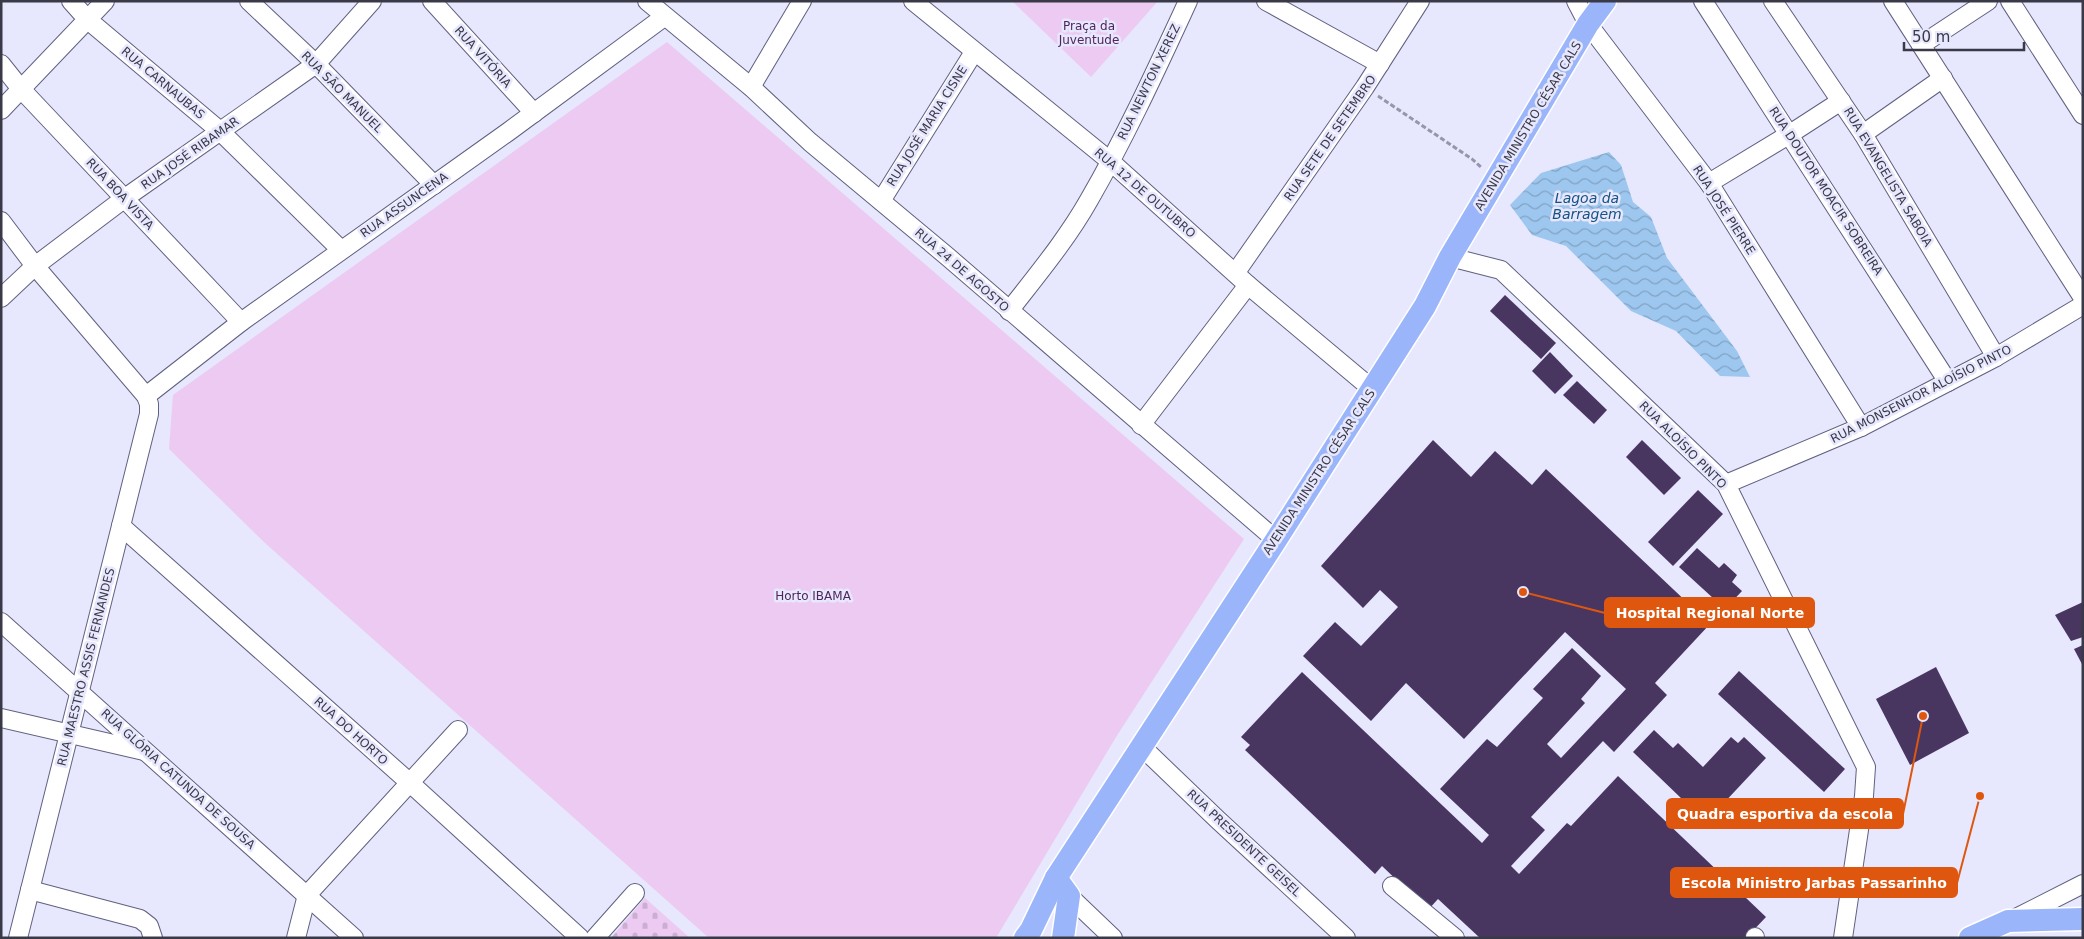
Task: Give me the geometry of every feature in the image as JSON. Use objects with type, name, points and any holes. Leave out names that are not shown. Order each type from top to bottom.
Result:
[{"type":"main road","name":"AVENIDA MINISTRO CÉSAR CALS","points":[[1025,938],[1062,887],[1142,747],[1425,306],[1450,257],[1588,24],[1605,1]]},
{"type":"main road","name":"AVENIDA MINISTRO CÉSAR CALS","points":[[1062,887],[1063,938]]},
{"type":"main road","points":[[1970,938],[2008,922],[2083,919]]},
{"type":"street","name":"RUA CARNAUBAS","points":[[70,1],[88,20],[220,131],[340,250]]},
{"type":"street","points":[[1,110],[105,1]]},
{"type":"street","name":"RUA SÃO MANUEL","points":[[249,1],[316,64],[434,185]]},
{"type":"street","name":"RUA JOSÉ RIBAMAR","points":[[1,298],[35,266],[125,198],[316,64],[372,1]]},
{"type":"street","name":"RUA VITÓRIA","points":[[432,1],[534,113]]},
{"type":"street","name":"RUA 24 DE AGOSTO","points":[[647,1],[751,87],[810,142],[881,200],[1276,540]]},
{"type":"street","points":[[751,87],[802,1]]},
{"type":"street","name":"RUA 12 DE OUTUBRO","points":[[913,1],[1110,161],[1242,278],[1372,389]]},
{"type":"street","name":"RUA NEWTON XEREZ","points":[[1009,311],[1061,243],[1089,200],[1156,70],[1188,1]]},
{"type":"street","points":[[1266,1],[1380,64]]},
{"type":"street","name":"RUA SETE DE SETEMBRO","points":[[1141,425],[1242,278],[1420,1]]},
{"type":"street","name":"RUA JOSÉ PIERRE","points":[[1576,1],[1588,24],[1709,183],[1861,427]]},
{"type":"street","name":"RUA DOUTOR MOACIR SOBREIRA","points":[[1703,1],[1948,382]]},
{"type":"street","name":"RUA EVANGELISTA SABOIA","points":[[1773,1],[1863,134],[1996,357]]},
{"type":"street","points":[[1893,1],[2083,298]]},
{"type":"street","points":[[1921,45],[1988,1]]},
{"type":"street","points":[[2010,1],[2083,115]]},
{"type":"street","name":"RUA ASSUNCENA","points":[[146,396],[241,322],[534,113],[664,17]]},
{"type":"street","name":"RUA JOSÉ MARIA CISNE","points":[[881,200],[974,52]]},
{"type":"street","name":"RUA BOA VISTA","points":[[1,64],[22,89],[241,322]]},
{"type":"street","points":[[1863,134],[1944,78]]},
{"type":"street","points":[[1709,183],[1841,101]]},
{"type":"street","points":[[1,221],[35,266],[146,396]]},
{"type":"street","name":"RUA ALOÍSIO PINTO","points":[[1450,257],[1501,270],[1726,484],[1866,767],[1864,796],[1842,938]]},
{"type":"street","name":"RUA MONSENHOR ALOÍSIO PINTO","points":[[1726,484],[1861,427],[1996,357],[2083,305]]},
{"type":"street","name":"RUA MAESTRO ASSIS FERNANDES","points":[[18,938],[149,414],[149,404],[146,396]]},
{"type":"street","name":"RUA DO HORTO","points":[[122,526],[409,782],[580,938]]},
{"type":"street","name":"RUA GLÓRIA CATUNDA DE SOUSA","points":[[1,622],[354,938]]},
{"type":"street","points":[[1,718],[147,751]]},
{"type":"street","points":[[296,938],[307,895],[458,730]]},
{"type":"street","name":"RUA PRESIDENTE GEISEL","points":[[1142,747],[1346,938]]},
{"type":"street","points":[[2008,922],[2083,884]]},
{"type":"street","points":[[1392,886],[1455,938]]},
{"type":"street","points":[[1062,887],[1114,938]]},
{"type":"street","points":[[30,890],[140,919],[149,926],[153,938]]},
{"type":"street","points":[[595,938],[635,893]]},
{"type":"path","points":[[1365,87],[1472,159]]},
{"type":"green space","name":"Praça da Juventude","points":[[1012,1],[1158,1],[1091,77]]},
{"type":"green space","name":"Horto IBAMA","points":[[667,42],[1244,539],[1116,737],[996,938],[709,938],[265,543],[169,449],[173,395]]},
{"type":"green space","points":[[645,898],[690,938],[611,938]]},
{"type":"water","name":"Lagoa da Barragem","points":[[1609,152],[1621,165],[1633,202],[1651,217],[1667,258],[1737,351],[1750,377],[1720,376],[1676,331],[1631,311],[1566,246],[1532,235],[1510,205],[1541,173]]},
{"type":"building","points":[[1505,295],[1556,343],[1541,359],[1490,311]]},
{"type":"building","points":[[1550,352],[1573,376],[1555,394],[1532,371]]},
{"type":"building","points":[[1577,381],[1607,410],[1594,424],[1563,395]]},
{"type":"building","points":[[1433,440],[1471,477],[1495,451],[1532,485],[1546,469],[1710,624],[1655,683],[1667,695],[1614,752],[1603,741],[1531,817],[1545,830],[1511,866],[1519,874],[1567,823],[1571,826],[1618,776],[1766,917],[1746,938],[1480,938],[1438,899],[1428,910],[1382,866],[1375,874],[1245,750],[1250,745],[1241,737],[1302,672],[1482,843],[1489,835],[1440,789],[1487,739],[1497,747],[1543,698],[1533,689],[1572,648],[1601,676],[1581,699],[1585,703],[1547,744],[1561,758],[1626,689],[1565,632],[1464,739],[1406,683],[1371,721],[1303,656],[1335,622],[1361,646],[1398,607],[1380,590],[1363,608],[1321,566]]},
{"type":"building","points":[[1642,440],[1681,478],[1664,495],[1626,457]]},
{"type":"building","points":[[1698,490],[1723,514],[1673,566],[1648,542]]},
{"type":"building","points":[[1697,548],[1719,568],[1724,563],[1737,575],[1732,582],[1742,591],[1725,609],[1679,567]]},
{"type":"building","points":[[2083,602],[2083,637],[2071,641],[2055,615]]},
{"type":"building","points":[[2083,645],[2083,666],[2074,649]]},
{"type":"building","points":[[1936,667],[1969,733],[1910,765],[1876,699]]},
{"type":"building","points":[[1739,671],[1845,769],[1824,792],[1718,694]]},
{"type":"building","points":[[1654,730],[1673,748],[1678,743],[1703,767],[1731,737],[1738,743],[1744,737],[1766,758],[1706,822],[1633,752]]},
{"type":"place","name":"Hospital Regional Norte","points":[[1523,592]]},
{"type":"place","name":"Quadra esportiva da escola","points":[[1923,716]]},
{"type":"place","name":"Escola Ministro Jarbas Passarinho","points":[[1980,796]]}]
